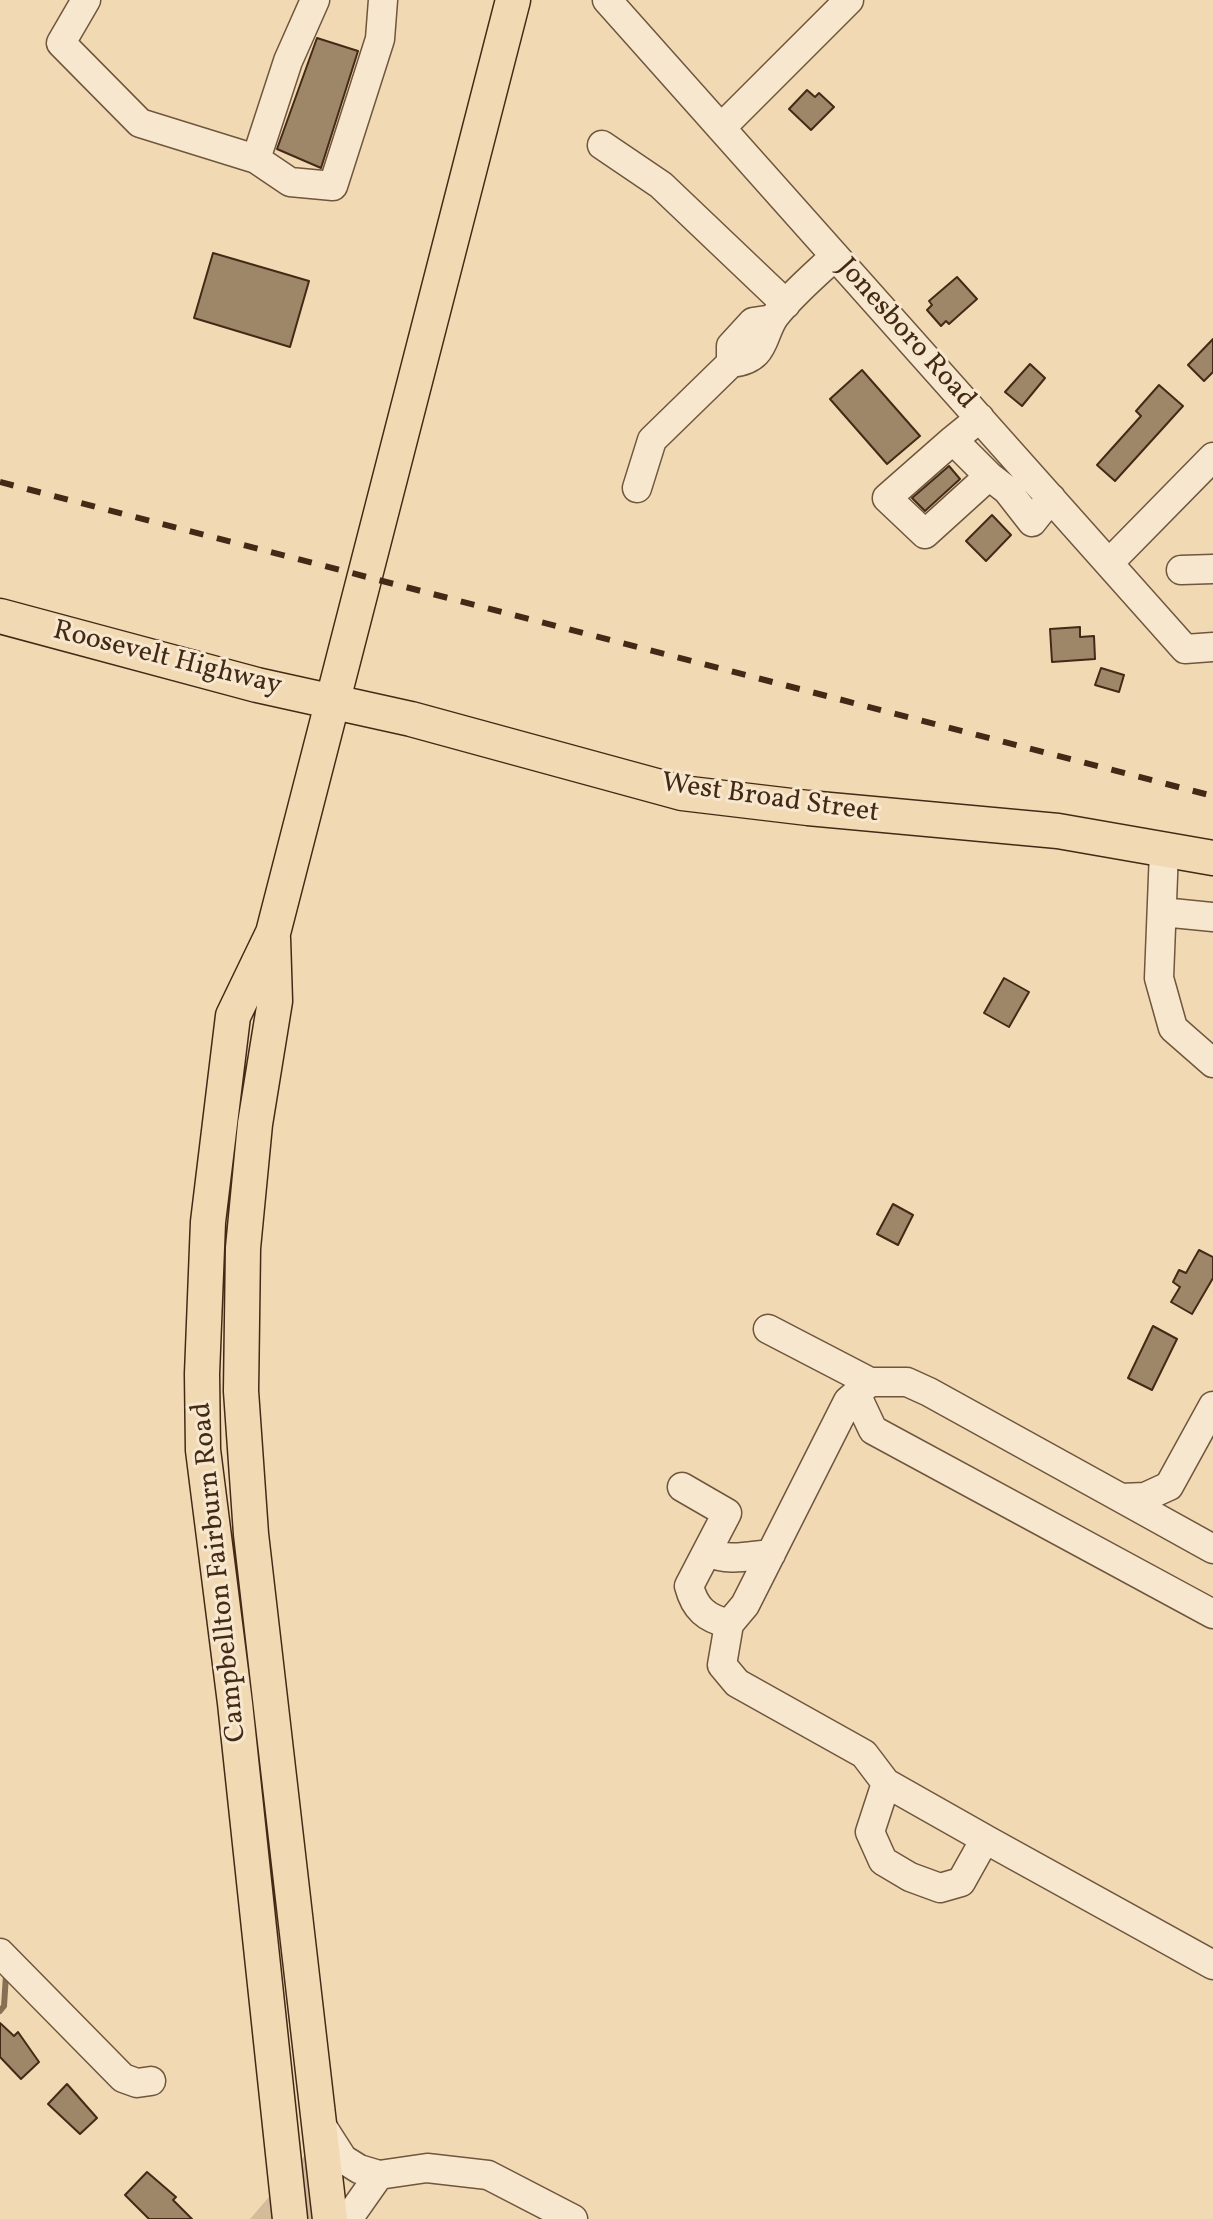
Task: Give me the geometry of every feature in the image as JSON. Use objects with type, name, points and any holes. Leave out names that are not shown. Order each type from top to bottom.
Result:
[{"type":"main road","name":"Campbellton Fairburn Road","points":[[290,2219],[202,1419],[206,1252],[223,1081],[233,1016],[273,933],[513,0]]},
{"type":"main road","name":"Roosevelt Highway","points":[[0,616],[257,685],[335,701]]},
{"type":"main road","name":"West Broad Street","points":[[335,701],[682,793],[1058,831],[1213,858]]},
{"type":"main road","name":"Campbellton Fairburn Road","points":[[273,933],[275,1001],[255,1124],[243,1248],[241,1391],[251,1534],[330,2219]]},
{"type":"street","points":[[86,0],[61,43],[140,123],[256,159],[290,182],[333,186],[380,39],[383,0]]},
{"type":"street","points":[[256,159],[288,61],[315,0]]},
{"type":"street","name":"Jonesboro Road","points":[[607,0],[1185,649],[1213,647]]},
{"type":"street","points":[[721,128],[849,0]]},
{"type":"street","points":[[602,145],[661,185],[780,311]]},
{"type":"street","points":[[637,488],[652,440],[731,363],[731,346],[753,322],[780,311],[835,256]]},
{"type":"street","points":[[980,418],[887,498],[925,534],[989,476]]},
{"type":"street","points":[[953,440],[1007,490],[1032,522],[1051,498]]},
{"type":"street","points":[[1109,563],[1213,457]]},
{"type":"street","points":[[1181,570],[1213,569]]},
{"type":"street","points":[[1164,851],[1159,978],[1173,1028],[1213,1063]]},
{"type":"street","points":[[1162,912],[1213,917]]},
{"type":"street","points":[[768,1329],[815,1355],[863,1388],[873,1430]]},
{"type":"street","points":[[1202,1543],[929,1392],[907,1382],[863,1388],[848,1401],[745,1605],[729,1624],[722,1665],[737,1683],[864,1754],[886,1783],[1213,1965]]},
{"type":"street","points":[[1121,1498],[1145,1497],[1169,1486],[1213,1406]]},
{"type":"street","points":[[828,1444],[873,1430],[1213,1614]]},
{"type":"street","points":[[1169,1486],[1176,1519],[1202,1543]]},
{"type":"street","points":[[682,1487],[727,1513],[689,1586],[694,1604],[710,1619],[729,1624]]},
{"type":"street","points":[[707,1552],[721,1558],[740,1560],[771,1554]]},
{"type":"street","points":[[886,1783],[870,1832],[883,1861],[910,1877],[940,1888],[961,1882],[985,1839]]},
{"type":"street","points":[[0,1953],[123,2078],[137,2083],[151,2081]]},
{"type":"street","points":[[319,2123],[343,2159],[379,2175],[427,2168],[488,2175],[573,2219]]},
{"type":"street","points":[[348,2219],[379,2175]]},
{"type":"shaded area","points":[[311,2148],[320,2219],[250,2219]]},
{"type":"building","points":[[317,38],[358,51],[321,168],[277,149]]},
{"type":"building","points":[[807,90],[815,97],[819,93],[834,107],[811,130],[789,109]]},
{"type":"building","points":[[213,253],[309,281],[290,347],[194,318]]},
{"type":"building","points":[[957,277],[977,299],[949,324],[946,321],[941,326],[927,310],[932,305],[929,301]]},
{"type":"building","points":[[1213,339],[1213,372],[1204,381],[1188,365]]},
{"type":"building","points":[[1030,364],[1045,378],[1022,406],[1005,392]]},
{"type":"building","points":[[862,370],[920,436],[887,464],[830,399]]},
{"type":"building","points":[[1159,385],[1183,406],[1115,481],[1097,465],[1141,416],[1136,411]]},
{"type":"building","points":[[949,466],[960,479],[925,511],[912,498]]},
{"type":"building","points":[[992,515],[1011,535],[986,561],[966,541]]},
{"type":"building","points":[[1080,627],[1080,637],[1094,636],[1095,659],[1052,662],[1050,629]]},
{"type":"building","points":[[1101,668],[1124,675],[1119,692],[1095,685]]},
{"type":"building","points":[[1004,978],[1029,992],[1009,1027],[984,1013]]},
{"type":"building","points":[[893,1204],[913,1215],[898,1245],[877,1234]]},
{"type":"building","points":[[1199,1250],[1213,1257],[1213,1278],[1192,1314],[1171,1302],[1180,1287],[1173,1282],[1179,1270],[1186,1273]]},
{"type":"building","points":[[1153,1326],[1177,1339],[1152,1390],[1128,1378]]},
{"type":"building","points":[[0,2023],[14,2036],[18,2032],[39,2062],[21,2079],[0,2057]]},
{"type":"building","points":[[67,2084],[97,2118],[80,2134],[48,2104]]},
{"type":"building","points":[[147,2172],[176,2197],[173,2200],[192,2219],[149,2219],[125,2195]]},
{"type":"waterway","points":[[0,2011],[4,2006],[6,1975]]},
{"type":"railway","points":[[0,482],[1213,796]]}]
